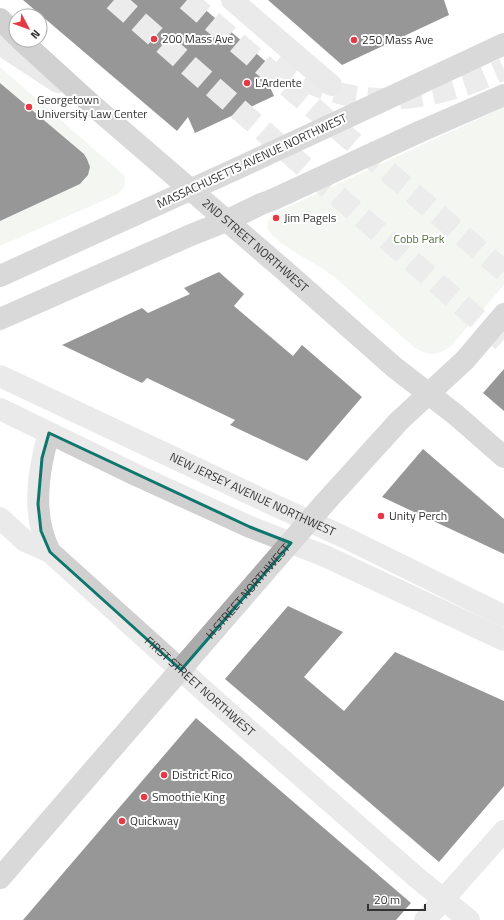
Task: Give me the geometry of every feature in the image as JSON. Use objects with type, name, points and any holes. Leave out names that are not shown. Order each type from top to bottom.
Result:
[{"type":"highway","points":[[0,19],[8,27]]},
{"type":"highway","points":[[30,48],[90,103]]},
{"type":"main road","name":"MASSACHUSETTS AVENUE NORTHWEST","points":[[0,276],[236,169],[504,44]]},
{"type":"main road","points":[[0,319],[226,221],[419,132],[504,95]]},
{"type":"main road","name":"2ND STREET NORTHWEST","points":[[90,103],[394,367],[456,415],[504,457]]},
{"type":"main road","name":"H STREET NORTHWEST","points":[[0,878],[310,521],[399,421],[465,360],[504,314]]},
{"type":"street","points":[[232,0],[331,85]]},
{"type":"street","name":"2ND STREET NORTHWEST","points":[[0,42],[9,50],[90,103]]},
{"type":"street","name":"NEW JERSEY AVENUE NORTHWEST","points":[[0,376],[310,521],[504,616]]},
{"type":"street","name":"NEW JERSEY AVENUE NORTHWEST","points":[[0,409],[136,475],[250,527],[325,556],[504,640]]},
{"type":"street","name":"FIRST STREET NORTHWEST","points":[[49,433],[42,458],[38,504],[41,531],[50,552],[410,872],[469,920]]},
{"type":"street","points":[[0,518],[25,541],[50,552]]},
{"type":"street","points":[[424,920],[504,831]]},
{"type":"highlighted area","points":[[49,433],[250,527],[291,543],[181,670],[50,552],[41,531],[38,504],[42,458]]},
{"type":"green space","points":[[0,67],[125,176],[125,186],[118,194],[0,246],[0,221],[80,184],[84,181],[88,174],[89,166],[87,158],[84,154],[0,83]]},
{"type":"green space","name":"Cobb Park","points":[[504,107],[504,285],[451,346],[442,352],[429,354],[415,348],[333,276],[290,250],[268,230],[268,221],[273,214]]},
{"type":"building","name":"200 Mass Ave","points":[[23,0],[194,0],[279,73],[269,85],[274,96],[195,133],[188,117],[177,131],[48,21],[48,8],[32,8]]},
{"type":"building","name":"250 Mass Ave","points":[[268,0],[444,0],[449,15],[342,65]]},
{"type":"building","points":[[0,83],[84,154],[90,167],[88,175],[80,184],[0,221]]},
{"type":"building","points":[[219,272],[244,294],[234,306],[293,356],[302,345],[362,397],[307,461],[230,425],[235,420],[147,378],[142,383],[62,345],[142,308],[148,313],[190,294],[184,288]]},
{"type":"building","points":[[504,369],[504,411],[483,393]]},
{"type":"building","points":[[423,449],[504,519],[504,554],[382,497]]},
{"type":"building","points":[[288,606],[343,632],[304,677],[344,711],[395,652],[504,701],[504,786],[439,862],[225,679]]},
{"type":"building","points":[[196,718],[411,903],[396,920],[23,920]]},
{"type":"tunnel","points":[[114,0],[504,342]]},
{"type":"tunnel","points":[[187,0],[504,271]]},
{"type":"tunnel","points":[[277,61],[294,74],[308,82],[337,93],[385,99],[410,98],[458,87],[504,69]]},
{"type":"place","name":"200 Mass Ave","points":[[154,39]]},
{"type":"place","name":"250 Mass Ave","points":[[354,40]]},
{"type":"place","name":"L'Ardente","points":[[247,83]]},
{"type":"place","name":"Georgetown University Law Center","points":[[29,107]]},
{"type":"place","name":"Jim Pagels","points":[[276,218]]},
{"type":"place","name":"Unity Perch","points":[[381,516]]},
{"type":"place","name":"District Rico","points":[[164,775]]},
{"type":"place","name":"Smoothie King","points":[[144,797]]},
{"type":"place","name":"Quickway","points":[[122,821]]}]
